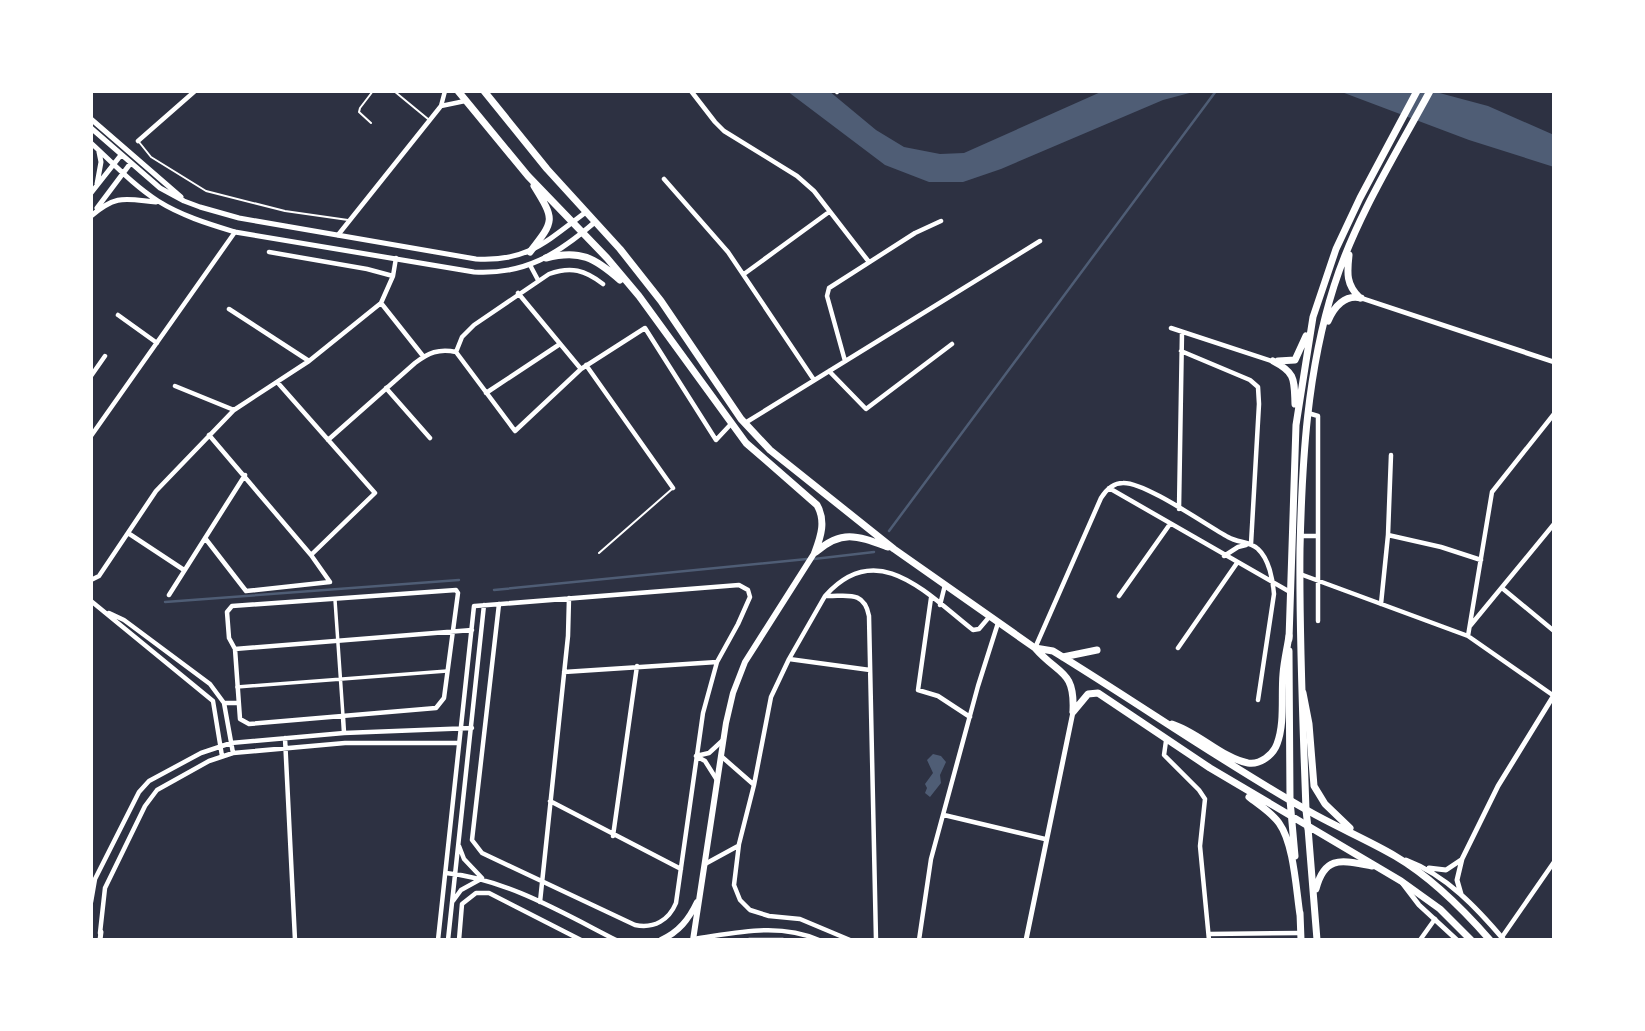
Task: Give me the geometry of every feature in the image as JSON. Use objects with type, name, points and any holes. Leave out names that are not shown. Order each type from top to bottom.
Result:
[{"type":"main road","points":[[458,91],[528,176],[639,296],[731,424],[761,458],[812,499],[822,515],[814,554]]},
{"type":"main road","points":[[484,91],[547,169],[620,248],[661,301],[745,423],[771,450],[894,549],[1035,648],[1070,681],[1074,696],[1073,712]]},
{"type":"main road","points":[[1273,361],[1290,362],[1299,354],[1336,249],[1417,91]]},
{"type":"main road","points":[[1317,940],[1306,810],[1299,635],[1301,493],[1308,414],[1320,340],[1334,286],[1350,244],[1430,91]]},
{"type":"main road","points":[[528,176],[550,214],[546,232],[530,252]]},
{"type":"main road","points":[[1350,244],[1347,276],[1353,291],[1361,298]]},
{"type":"main road","points":[[546,258],[564,253],[590,258],[602,264],[639,296]]},
{"type":"main road","points":[[1320,340],[1338,306],[1353,296],[1361,298]]},
{"type":"main road","points":[[1296,425],[1313,317]]},
{"type":"main road","points":[[1273,361],[1289,370],[1293,376],[1296,425],[1289,636],[1290,817],[1301,937]]},
{"type":"main road","points":[[693,940],[724,739],[733,693],[745,662],[814,554],[827,542],[840,536],[854,536],[894,549]]},
{"type":"main road","points":[[1158,720],[1184,728],[1248,763],[1258,763],[1265,759],[1278,742],[1283,673],[1289,636]]},
{"type":"main road","points":[[1035,648],[1046,648],[1063,657],[1158,720],[1306,810],[1396,857],[1451,900],[1490,940]]},
{"type":"main road","points":[[1063,657],[1097,650]]},
{"type":"main road","points":[[1073,712],[1088,694],[1098,693],[1209,768],[1401,881],[1440,909],[1471,940]]},
{"type":"main road","points":[[1303,693],[1309,724],[1314,786],[1332,812],[1361,837]]},
{"type":"main road","points":[[1209,768],[1267,810],[1280,825],[1289,847],[1300,915]]},
{"type":"main road","points":[[1314,896],[1320,877],[1331,864],[1349,862],[1376,867]]},
{"type":"main road","points":[[661,940],[685,923],[700,895]]},
{"type":"street","points":[[138,141],[195,91]]},
{"type":"street","points":[[337,236],[442,106],[445,91]]},
{"type":"street","points":[[691,91],[724,131],[797,176],[814,191],[869,262]]},
{"type":"street","points":[[442,106],[466,101]]},
{"type":"street","points":[[91,119],[184,201]]},
{"type":"street","points":[[91,128],[160,188],[184,201],[239,218],[337,236],[495,260],[530,252],[586,212]]},
{"type":"street","points":[[91,143],[159,202],[187,216],[235,232],[474,272],[496,273],[530,265],[546,258],[596,222]]},
{"type":"street","points":[[96,187],[101,162],[99,150]]},
{"type":"street","points":[[91,193],[121,155]]},
{"type":"street","points":[[91,216],[131,163]]},
{"type":"street","points":[[664,179],[728,252],[814,380]]},
{"type":"street","points":[[91,216],[118,198],[159,202]]},
{"type":"street","points":[[744,274],[829,212]]},
{"type":"street","points":[[845,361],[827,296],[831,286],[915,233],[941,221]]},
{"type":"street","points":[[91,436],[235,232]]},
{"type":"street","points":[[745,423],[1040,241]]},
{"type":"street","points":[[270,252],[393,276]]},
{"type":"street","points":[[91,580],[99,576],[156,491],[233,410],[309,361],[380,303],[393,276],[396,258]]},
{"type":"street","points":[[530,265],[538,279]]},
{"type":"street","points":[[456,352],[467,331],[538,279],[563,269],[577,269],[592,275],[603,284]]},
{"type":"street","points":[[518,293],[560,344],[583,367],[673,488]]},
{"type":"street","points":[[1361,298],[1554,362]]},
{"type":"street","points":[[380,303],[423,356]]},
{"type":"street","points":[[229,309],[309,361]]},
{"type":"street","points":[[118,315],[157,343]]},
{"type":"street","points":[[328,440],[423,356],[441,350],[456,352],[515,431],[583,367],[645,328],[716,440],[731,424]]},
{"type":"street","points":[[1171,328],[1273,361]]},
{"type":"street","points":[[1179,509],[1182,332]]},
{"type":"street","points":[[486,393],[560,344]]},
{"type":"street","points":[[829,371],[866,409],[952,345]]},
{"type":"street","points":[[1181,351],[1250,380],[1258,387],[1251,544]]},
{"type":"street","points":[[91,376],[105,356]]},
{"type":"street","points":[[278,383],[375,493],[311,555]]},
{"type":"street","points":[[174,386],[233,410]]},
{"type":"street","points":[[386,388],[430,438]]},
{"type":"street","points":[[1308,414],[1318,416],[1318,621]]},
{"type":"street","points":[[1468,636],[1492,492],[1554,414]]},
{"type":"street","points":[[205,538],[246,591],[328,583],[329,577],[209,435]]},
{"type":"street","points":[[1381,604],[1388,536],[1391,454]]},
{"type":"street","points":[[169,595],[245,475]]},
{"type":"street","points":[[1035,648],[1101,498],[1109,488],[1118,483],[1137,485],[1234,540],[1251,544],[1261,551],[1274,594],[1258,700]]},
{"type":"street","points":[[1109,488],[1273,585],[1290,592]]},
{"type":"street","points":[[1301,493],[1317,495]]},
{"type":"street","points":[[1119,596],[1170,524]]},
{"type":"street","points":[[1469,627],[1554,524]]},
{"type":"street","points":[[128,533],[184,570]]},
{"type":"street","points":[[1301,536],[1317,537]]},
{"type":"street","points":[[1388,536],[1441,547],[1480,560]]},
{"type":"street","points":[[1224,556],[1238,547],[1251,544]]},
{"type":"street","points":[[1178,648],[1237,563]]},
{"type":"street","points":[[850,940],[800,919],[761,914],[746,908],[734,885],[739,844],[754,785],[771,697],[825,596],[839,581],[850,575],[868,569],[884,570],[899,576],[976,631],[990,616]]},
{"type":"street","points":[[1300,574],[1468,636],[1554,696],[1498,786],[1462,859],[1457,880],[1461,894]]},
{"type":"street","points":[[940,605],[945,584]]},
{"type":"street","points":[[438,940],[444,881],[442,873],[474,606],[569,598],[739,585],[748,590],[750,597],[717,662],[703,713],[674,908],[662,922],[644,927],[482,853],[472,840],[499,604]]},
{"type":"street","points":[[1502,588],[1554,631]]},
{"type":"street","points":[[456,590],[458,593],[452,631],[444,698],[436,708],[249,724],[240,719],[235,649],[229,638],[227,612],[232,606],[456,590]]},
{"type":"street","points":[[825,596],[854,596],[867,606],[875,939]]},
{"type":"street","points":[[931,597],[918,690],[938,696],[970,718]]},
{"type":"street","points":[[540,902],[569,598]]},
{"type":"street","points":[[335,600],[344,733]]},
{"type":"street","points":[[91,601],[213,701],[222,756]]},
{"type":"street","points":[[448,940],[484,605]]},
{"type":"street","points":[[105,611],[124,620],[210,684],[224,703],[233,753]]},
{"type":"street","points":[[919,940],[931,859],[999,622]]},
{"type":"street","points":[[235,649],[472,629]]},
{"type":"street","points":[[789,659],[870,670]]},
{"type":"street","points":[[564,672],[717,662]]},
{"type":"street","points":[[613,836],[637,666]]},
{"type":"street","points":[[237,687],[447,671]]},
{"type":"street","points":[[224,703],[238,703]]},
{"type":"street","points":[[1026,940],[1073,712]]},
{"type":"street","points":[[91,902],[95,879],[139,792],[149,781],[219,746],[344,733],[472,728]]},
{"type":"street","points":[[285,738],[295,940]]},
{"type":"street","points":[[696,757],[709,753],[724,739]]},
{"type":"street","points":[[1166,740],[1164,755],[1205,799],[1200,846],[1209,937],[1301,937]]},
{"type":"street","points":[[99,940],[105,888],[114,865],[157,790],[222,756],[233,753],[345,743],[459,743]]},
{"type":"street","points":[[721,756],[754,785]]},
{"type":"street","points":[[696,757],[705,761],[717,781]]},
{"type":"street","points":[[149,781],[157,790]]},
{"type":"street","points":[[139,792],[149,800]]},
{"type":"street","points":[[550,801],[681,870]]},
{"type":"street","points":[[944,815],[1045,839]]},
{"type":"street","points":[[705,864],[739,844]]},
{"type":"street","points":[[458,845],[464,859],[482,879]]},
{"type":"street","points":[[1396,857],[1442,871],[1462,859]]},
{"type":"street","points":[[1422,866],[1461,894],[1503,939],[1554,862]]},
{"type":"street","points":[[442,873],[482,879],[540,902],[616,940]]},
{"type":"street","points":[[452,902],[461,890],[482,879]]},
{"type":"street","points":[[1401,881],[1419,905],[1457,940]]},
{"type":"street","points":[[459,940],[463,904],[476,893],[489,893],[581,940]]},
{"type":"street","points":[[1420,940],[1435,919]]},
{"type":"street","points":[[693,940],[766,929],[796,933],[819,940]]},
{"type":"street","points":[[826,940],[830,931]]},
{"type":"street","points":[[749,940],[783,940]]},
{"type":"lane","points":[[370,123],[359,112],[373,91]]},
{"type":"lane","points":[[394,91],[429,120]]},
{"type":"lane","points":[[138,141],[151,157],[206,191],[285,211],[352,220]]},
{"type":"lane","points":[[599,553],[673,488]]},
{"type":"water","points":[[787,91],[829,91],[876,130],[904,147],[940,154],[964,153],[1103,91],[1197,91],[1163,100],[1001,169],[963,182],[929,182],[885,165]]},
{"type":"water","points":[[1339,91],[1432,91],[1488,106],[1554,135],[1554,167],[1469,140]]},
{"type":"water","points":[[933,754],[941,756],[946,762],[940,775],[941,783],[930,797],[925,793],[925,784],[933,773],[927,760]]},
{"type":"waterway","points":[[889,531],[1216,91]]},
{"type":"waterway","points":[[814,559],[874,552]]},
{"type":"waterway","points":[[494,590],[807,559]]},
{"type":"waterway","points":[[165,602],[459,580]]}]
